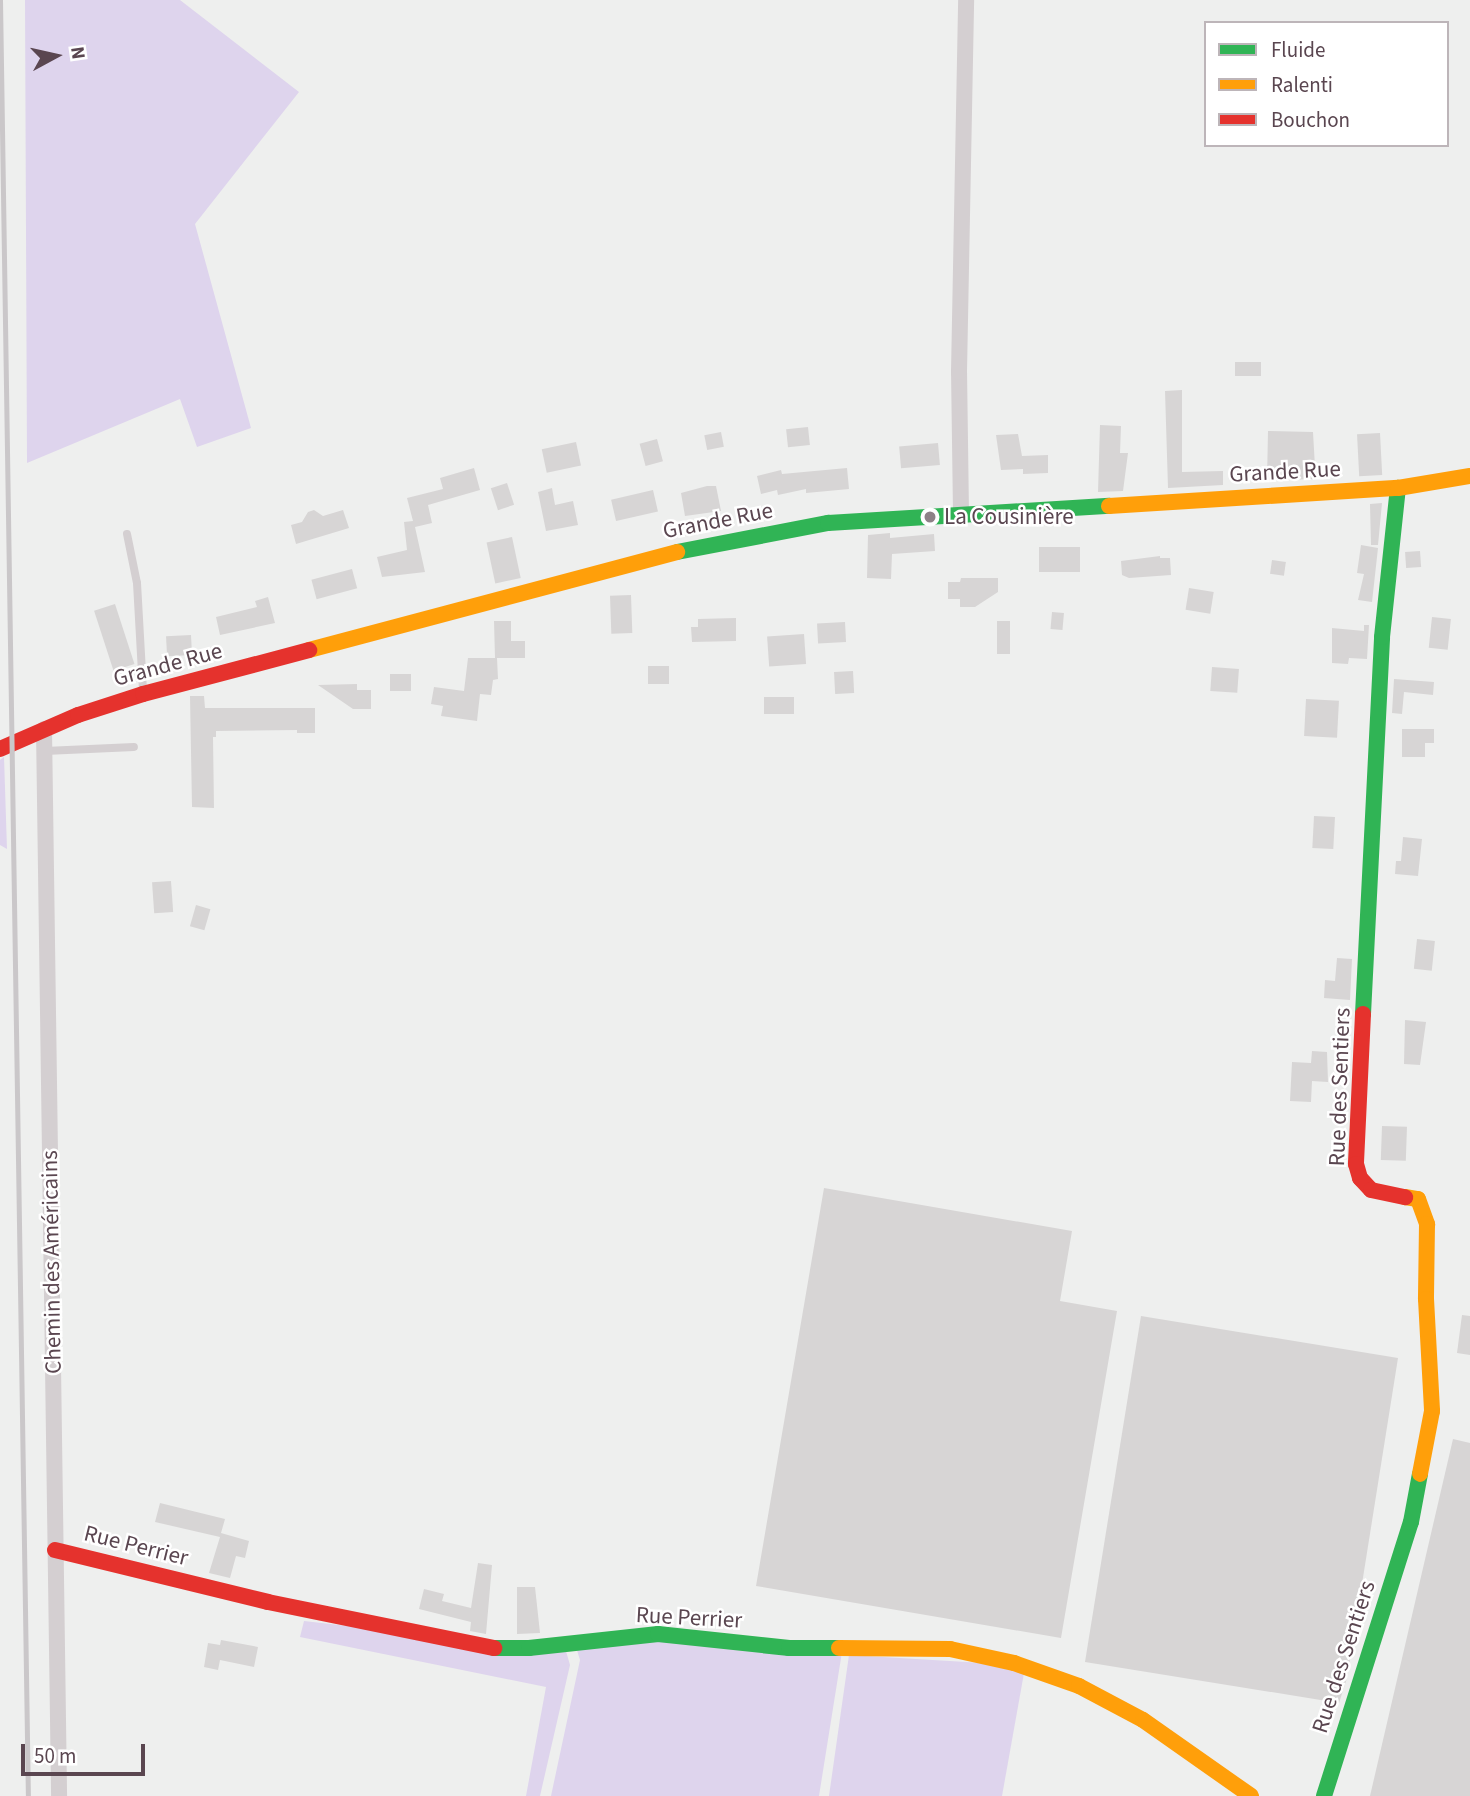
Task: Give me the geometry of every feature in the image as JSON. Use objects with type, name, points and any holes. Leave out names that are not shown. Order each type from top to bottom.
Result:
[{"type":"street","points":[[961,513],[959,332],[966,0]]},
{"type":"street","name":"Grande Rue","points":[[0,749],[44,729],[143,694],[659,556],[828,523],[1398,488],[1470,476]]},
{"type":"street","name":"Rue des Sentiers","points":[[1324,1796],[1411,1522],[1432,1411],[1426,1298],[1427,1224],[1418,1199],[1371,1190],[1360,1178],[1356,1164],[1382,637],[1398,488]]},
{"type":"street","name":"Chemin des Américains","points":[[44,729],[60,1796]]},
{"type":"street","name":"Rue Perrier","points":[[55,1550],[268,1602],[484,1648],[528,1648],[658,1634],[789,1648],[950,1649],[1014,1663],[1079,1686],[1143,1720],[1251,1796]]},
{"type":"lane","points":[[127,534],[137,583],[143,694]]},
{"type":"lane","points":[[46,751],[134,747]]},
{"type":"shaded area","points":[[25,0],[180,0],[299,92],[195,224],[251,428],[197,447],[180,399],[27,463]]},
{"type":"shaded area","points":[[4,757],[7,849],[0,845],[0,760]]},
{"type":"shaded area","points":[[304,1621],[566,1651],[570,1665],[540,1796],[526,1796],[546,1687],[300,1637]]},
{"type":"shaded area","points":[[654,1639],[842,1652],[819,1796],[551,1796],[580,1660],[576,1647]]},
{"type":"shaded area","points":[[849,1655],[983,1663],[1024,1673],[1002,1796],[829,1796]]},
{"type":"building","points":[[1235,362],[1261,362],[1261,376],[1235,376]]},
{"type":"building","points":[[1182,390],[1182,472],[1223,471],[1223,485],[1168,488],[1165,391]]},
{"type":"building","points":[[1100,425],[1121,426],[1120,453],[1128,453],[1123,491],[1098,492]]},
{"type":"building","points":[[808,427],[810,445],[788,447],[786,429]]},
{"type":"building","points":[[1268,431],[1313,432],[1315,467],[1320,466],[1320,479],[1267,480]]},
{"type":"building","points":[[721,432],[724,447],[707,450],[704,435]]},
{"type":"building","points":[[1380,433],[1382,475],[1359,476],[1357,434]]},
{"type":"building","points":[[1018,434],[1022,456],[1048,455],[1048,473],[1023,474],[1023,469],[1001,470],[996,435]]},
{"type":"building","points":[[657,439],[663,461],[646,466],[640,444]]},
{"type":"building","points":[[576,442],[581,465],[547,473],[542,449]]},
{"type":"building","points":[[938,443],[940,465],[901,468],[899,446]]},
{"type":"building","points":[[474,468],[480,490],[428,505],[432,523],[415,527],[425,572],[382,577],[377,557],[407,550],[404,522],[413,521],[407,498],[443,489],[440,478]]},
{"type":"building","points":[[847,468],[849,489],[806,493],[806,489],[778,495],[777,490],[761,494],[757,476],[781,470],[782,474]]},
{"type":"building","points":[[507,483],[514,505],[498,510],[491,488]]},
{"type":"building","points":[[716,486],[721,511],[685,516],[681,493]]},
{"type":"building","points":[[552,488],[555,505],[573,501],[578,525],[546,531],[538,492]]},
{"type":"building","points":[[653,490],[658,511],[616,521],[611,500]]},
{"type":"building","points":[[1382,503],[1378,545],[1371,545],[1370,504]]},
{"type":"building","points":[[314,510],[323,516],[343,510],[349,528],[296,544],[291,525],[302,522],[308,512]]},
{"type":"building","points":[[890,533],[890,538],[934,534],[935,551],[892,554],[891,579],[867,578],[868,535]]},
{"type":"building","points":[[512,537],[521,578],[495,583],[487,542]]},
{"type":"building","points":[[1361,545],[1378,548],[1372,602],[1358,600],[1364,574],[1357,573]]},
{"type":"building","points":[[1039,547],[1080,547],[1080,572],[1039,572]]},
{"type":"building","points":[[1420,551],[1421,567],[1406,568],[1405,552]]},
{"type":"building","points":[[1160,556],[1170,558],[1171,575],[1129,578],[1122,575],[1121,561]]},
{"type":"building","points":[[1272,560],[1286,562],[1284,576],[1270,574]]},
{"type":"building","points":[[352,569],[357,588],[317,599],[311,580]]},
{"type":"building","points":[[961,578],[998,578],[998,592],[975,607],[960,607],[960,599],[948,599],[948,582],[960,582]]},
{"type":"building","points":[[1189,588],[1214,592],[1210,614],[1186,610]]},
{"type":"building","points":[[631,595],[632,633],[611,634],[610,596]]},
{"type":"building","points":[[268,597],[275,623],[220,635],[216,617],[257,607],[255,601]]},
{"type":"building","points":[[115,604],[134,664],[114,671],[94,611]]},
{"type":"building","points":[[1052,612],[1064,613],[1062,630],[1051,629]]},
{"type":"building","points":[[1432,617],[1451,619],[1448,650],[1429,648]]},
{"type":"building","points":[[736,618],[736,641],[692,642],[691,627],[698,627],[698,619]]},
{"type":"building","points":[[494,621],[511,621],[511,641],[525,641],[525,658],[497,658],[498,679],[493,680],[491,695],[480,694],[477,721],[441,716],[443,706],[431,704],[434,687],[464,691],[468,658],[495,658]]},
{"type":"building","points":[[997,621],[1010,621],[1010,654],[997,654]]},
{"type":"building","points":[[845,622],[846,642],[818,643],[817,623]]},
{"type":"building","points":[[1364,625],[1369,625],[1367,659],[1349,658],[1348,664],[1332,663],[1332,628],[1364,631]]},
{"type":"building","points":[[804,634],[806,664],[769,667],[767,637]]},
{"type":"building","points":[[191,635],[192,655],[167,656],[166,636]]},
{"type":"building","points":[[648,666],[669,666],[669,684],[648,684]]},
{"type":"building","points":[[1212,667],[1239,669],[1237,693],[1210,691]]},
{"type":"building","points":[[853,671],[854,693],[835,694],[834,672]]},
{"type":"building","points":[[390,674],[411,674],[411,691],[390,691]]},
{"type":"building","points":[[1394,679],[1434,682],[1433,695],[1404,692],[1402,714],[1392,713]]},
{"type":"building","points":[[357,684],[357,690],[371,690],[371,709],[353,709],[318,685]]},
{"type":"building","points":[[190,696],[204,696],[205,708],[315,708],[315,733],[297,733],[297,730],[216,731],[216,737],[213,737],[214,808],[192,807]]},
{"type":"building","points":[[764,697],[794,697],[794,714],[764,714]]},
{"type":"building","points":[[1306,699],[1339,701],[1337,738],[1304,736]]},
{"type":"building","points":[[1402,729],[1434,729],[1434,743],[1425,743],[1425,757],[1402,757]]},
{"type":"building","points":[[1314,816],[1335,817],[1333,849],[1312,848]]},
{"type":"building","points":[[1403,837],[1422,839],[1418,876],[1395,874],[1396,861],[1401,861]]},
{"type":"building","points":[[171,881],[173,912],[154,913],[152,882]]},
{"type":"building","points":[[196,905],[210,909],[204,930],[190,926]]},
{"type":"building","points":[[1417,939],[1435,941],[1432,971],[1414,969]]},
{"type":"building","points":[[1337,958],[1352,959],[1350,1000],[1324,998],[1325,980],[1335,981]]},
{"type":"building","points":[[1405,1020],[1426,1022],[1420,1065],[1404,1064]]},
{"type":"building","points":[[1312,1051],[1327,1052],[1328,1082],[1312,1081],[1311,1102],[1290,1101],[1292,1062],[1311,1063]]},
{"type":"building","points":[[1382,1126],[1407,1127],[1406,1161],[1381,1160]]},
{"type":"building","points":[[824,1188],[1072,1231],[1060,1301],[1117,1311],[1061,1638],[756,1586]]},
{"type":"building","points":[[1462,1315],[1470,1316],[1470,1355],[1457,1353]]},
{"type":"building","points":[[1141,1316],[1398,1358],[1347,1678],[1339,1703],[1085,1662]]},
{"type":"building","points":[[1453,1439],[1470,1443],[1470,1796],[1370,1796]]},
{"type":"building","points":[[160,1503],[225,1519],[221,1533],[249,1541],[245,1558],[236,1556],[230,1578],[209,1573],[220,1537],[155,1522]]},
{"type":"building","points":[[478,1563],[492,1565],[486,1634],[470,1631],[471,1622],[419,1609],[424,1589],[444,1594],[442,1601],[471,1608]]},
{"type":"building","points":[[517,1587],[535,1587],[540,1633],[517,1634]]},
{"type":"building","points":[[221,1640],[258,1647],[254,1667],[220,1660],[218,1670],[204,1667],[208,1643],[220,1645]]},
{"type":"railway","points":[[0,0],[28,1796]]},
{"type":"traffic: fast","points":[[1363,1014],[1382,637],[1398,488]]},
{"type":"traffic: fast","points":[[677,552],[828,523],[1109,506]]},
{"type":"traffic: fast","points":[[1324,1796],[1411,1522],[1420,1474]]},
{"type":"traffic: fast","points":[[494,1648],[529,1648],[658,1634],[789,1648],[839,1648]]},
{"type":"traffic: slow","points":[[1109,506],[1398,488],[1470,476]]},
{"type":"traffic: slow","points":[[309,650],[677,552]]},
{"type":"traffic: slow","points":[[1405,1197],[1418,1199],[1427,1224],[1426,1299],[1432,1411],[1420,1474]]},
{"type":"traffic: slow","points":[[839,1648],[950,1649],[1014,1663],[1079,1686],[1143,1720],[1251,1796]]},
{"type":"traffic: jam","points":[[0,749],[78,715],[143,694],[309,650]]},
{"type":"traffic: jam","points":[[1363,1014],[1356,1164],[1360,1178],[1371,1190],[1405,1197]]},
{"type":"traffic: jam","points":[[55,1550],[268,1602],[494,1648]]},
{"type":"place","name":"La Cousinière","points":[[930,517]]}]
